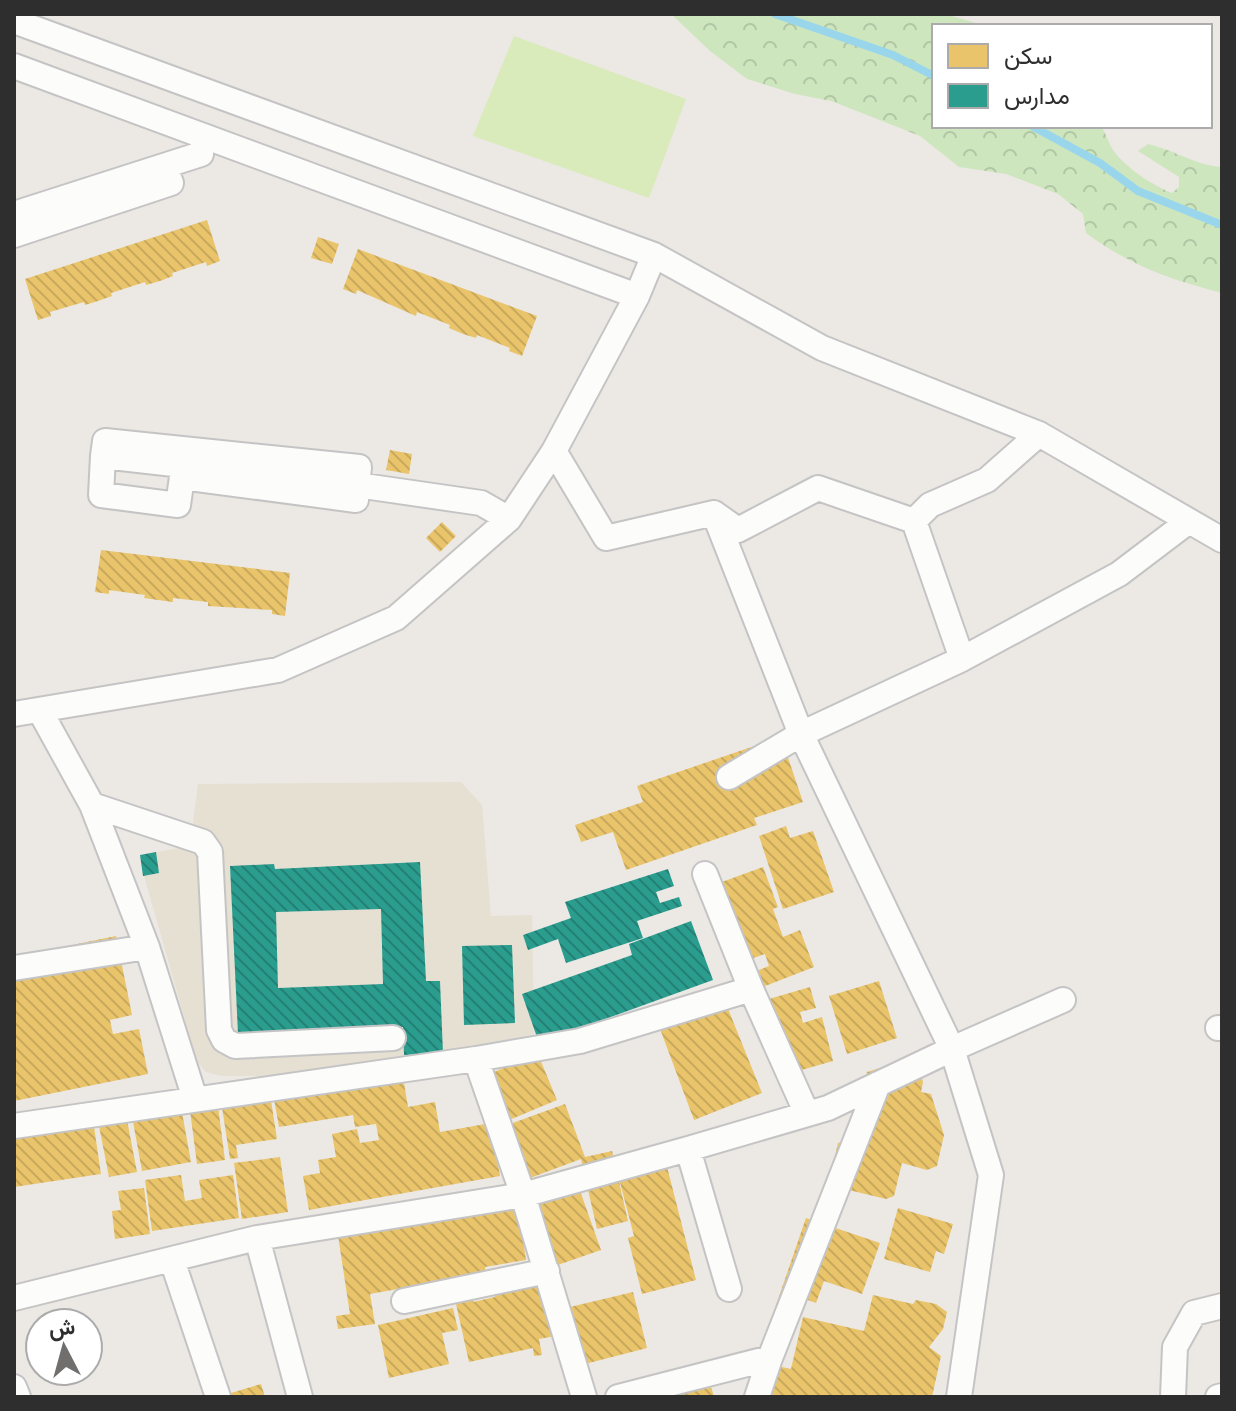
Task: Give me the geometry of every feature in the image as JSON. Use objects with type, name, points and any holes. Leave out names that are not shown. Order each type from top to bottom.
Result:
[{"type":"street","points":[[14,21],[654,255],[822,348],[1039,434],[1222,540]]},
{"type":"street","points":[[14,66],[637,296]]},
{"type":"street","points":[[14,214],[201,154]]},
{"type":"street","points":[[14,235],[171,183],[165,167]]},
{"type":"street","points":[[14,714],[278,670],[396,618],[509,519],[554,451],[637,296],[654,255]]},
{"type":"street","points":[[914,521],[930,505],[987,480],[1039,434]]},
{"type":"street","points":[[554,451],[606,538],[714,513],[738,530],[818,488],[914,521]]},
{"type":"street","points":[[357,485],[356,500],[182,477],[178,505],[101,495],[103,456],[357,485],[481,503],[509,519]]},
{"type":"street","points":[[714,513],[801,734],[952,1049],[991,1175],[959,1397]]},
{"type":"street","points":[[914,521],[962,659]]},
{"type":"street","points":[[729,777],[801,734],[962,659],[1119,574],[1189,521]]},
{"type":"street","points":[[40,711],[92,805],[147,947],[195,1099]]},
{"type":"street","points":[[92,805],[192,837],[203,842],[210,852],[219,1030],[224,1040],[235,1046],[393,1038]]},
{"type":"street","points":[[705,874],[751,989],[807,1114]]},
{"type":"street","points":[[14,968],[147,947]]},
{"type":"street","points":[[14,1126],[580,1041],[751,989]]},
{"type":"street","points":[[14,1298],[257,1238],[523,1195],[688,1149],[828,1108],[1063,1000]]},
{"type":"street","points":[[476,1059],[523,1195],[584,1397]]},
{"type":"street","points":[[757,1397],[878,1084]]},
{"type":"street","points":[[688,1149],[729,1289]]},
{"type":"street","points":[[257,1238],[300,1397]]},
{"type":"street","points":[[172,1260],[211,1395]]},
{"type":"street","points":[[404,1301],[547,1271]]},
{"type":"street","points":[[1173,1397],[1175,1347],[1194,1313],[1222,1306]]},
{"type":"street","points":[[618,1397],[770,1358]]},
{"type":"street","points":[[14,1387],[18,1397]]},
{"type":"shaded area","points":[[461,782],[482,805],[491,916],[532,915],[534,1034],[409,1062],[260,1076],[221,1076],[206,1072],[197,1062],[140,855],[190,846],[198,784]]},
{"type":"green space","points":[[671,14],[945,14],[979,24],[932,24],[932,128],[1102,128],[1113,150],[1125,163],[1148,181],[1172,193],[1179,187],[1179,177],[1138,151],[1148,144],[1222,167],[1222,293],[1168,277],[1119,254],[1086,233],[1083,214],[1058,194],[1006,174],[959,167],[920,136],[831,101],[747,79],[710,51]]},
{"type":"green space","points":[[514,36],[686,99],[649,198],[473,136]]},
{"type":"building: سكن","points":[[207,220],[220,261],[207,266],[206,262],[172,273],[173,276],[160,281],[146,285],[145,282],[85,305],[84,302],[50,312],[51,316],[38,320],[25,279]]},
{"type":"building: سكن","points":[[318,237],[339,244],[332,264],[311,258]]},
{"type":"building: سكن","points":[[358,249],[537,316],[522,356],[509,351],[510,348],[477,335],[476,338],[463,334],[449,328],[450,325],[417,312],[416,316],[357,290],[356,294],[343,289]]},
{"type":"building: سكن","points":[[390,450],[412,454],[409,474],[386,470]]},
{"type":"building: سكن","points":[[442,522],[456,536],[440,552],[426,538]]},
{"type":"building: سكن","points":[[101,550],[290,573],[285,616],[272,614],[272,610],[208,606],[208,602],[173,598],[173,602],[109,590],[109,594],[95,592]]},
{"type":"building: سكن","points":[[781,737],[803,802],[754,818],[757,825],[626,870],[613,832],[581,842],[575,825],[643,802],[637,786]]},
{"type":"building: سكن","points":[[786,826],[790,838],[813,831],[834,892],[783,909],[759,836]]},
{"type":"building: سكن","points":[[763,867],[778,907],[773,909],[783,937],[800,930],[814,967],[747,993],[741,977],[769,966],[765,954],[737,964],[708,887]]},
{"type":"building: سكن","points":[[116,936],[132,1015],[110,1020],[113,1034],[139,1029],[148,1074],[14,1101],[14,957]]},
{"type":"building: سكن","points":[[879,981],[897,1038],[847,1054],[829,996]]},
{"type":"building: سكن","points":[[810,987],[816,1008],[800,1012],[803,1023],[822,1017],[833,1061],[784,1075],[759,1002]]},
{"type":"building: سكن","points":[[720,989],[762,1093],[694,1120],[656,1018]]},
{"type":"building: سكن","points":[[537,1052],[557,1100],[507,1121],[488,1075]]},
{"type":"building: سكن","points":[[905,1060],[917,1063],[923,1082],[921,1092],[931,1094],[944,1135],[937,1166],[927,1170],[902,1163],[894,1196],[886,1199],[828,1185],[838,1143],[850,1140],[867,1072]]},
{"type":"building: سكن","points":[[403,1077],[408,1107],[435,1102],[440,1132],[491,1123],[500,1176],[309,1210],[303,1176],[320,1173],[318,1160],[336,1157],[332,1134],[357,1129],[360,1143],[379,1140],[376,1124],[355,1127],[353,1115],[279,1127],[274,1099]]},
{"type":"building: سكن","points":[[270,1094],[277,1139],[236,1145],[238,1158],[230,1159],[221,1101]]},
{"type":"building: سكن","points":[[217,1099],[225,1160],[197,1164],[189,1103]]},
{"type":"building: سكن","points":[[565,1104],[585,1157],[612,1151],[628,1221],[597,1229],[581,1159],[530,1178],[510,1124]]},
{"type":"building: سكن","points":[[181,1107],[191,1162],[142,1171],[132,1116]]},
{"type":"building: سكن","points":[[93,1120],[101,1174],[14,1187],[14,1132]]},
{"type":"building: سكن","points":[[127,1120],[137,1172],[109,1177],[99,1126]]},
{"type":"building: سكن","points":[[280,1157],[288,1212],[242,1219],[234,1163]]},
{"type":"building: سكن","points":[[665,1159],[696,1280],[642,1294],[628,1238],[634,1236],[617,1171]]},
{"type":"building: سكن","points":[[181,1175],[185,1201],[202,1198],[199,1180],[233,1175],[239,1218],[152,1231],[145,1180]]},
{"type":"building: سكن","points":[[578,1185],[601,1250],[552,1267],[530,1202]]},
{"type":"building: سكن","points":[[144,1188],[150,1234],[115,1239],[112,1211],[121,1210],[118,1191]]},
{"type":"building: سكن","points":[[517,1200],[526,1260],[485,1267],[486,1273],[370,1294],[375,1324],[338,1329],[336,1316],[350,1314],[337,1229]]},
{"type":"building: سكن","points":[[898,1208],[953,1224],[944,1254],[936,1251],[930,1272],[884,1259]]},
{"type":"building: سكن","points":[[806,1218],[880,1243],[862,1294],[824,1281],[816,1303],[802,1298],[763,1343]]},
{"type":"building: سكن","points":[[542,1277],[555,1336],[539,1339],[542,1355],[534,1356],[533,1348],[469,1362],[454,1295],[471,1291],[473,1302],[495,1297],[494,1287]]},
{"type":"building: سكن","points":[[633,1292],[647,1348],[585,1364],[570,1307]]},
{"type":"building: سكن","points":[[873,1295],[913,1304],[916,1300],[936,1304],[947,1312],[943,1329],[929,1347],[941,1356],[932,1397],[752,1397],[760,1362],[791,1369],[803,1317],[864,1331]]},
{"type":"building: سكن","points":[[453,1308],[458,1330],[442,1333],[449,1364],[389,1378],[378,1325]]},
{"type":"building: سكن","points":[[709,1379],[714,1397],[643,1397]]},
{"type":"building: سكن","points":[[261,1384],[265,1397],[221,1397],[221,1396]]},
{"type":"building: مدارس","points":[[156,852],[159,873],[143,876],[140,855]]},
{"type":"building: مدارس","points":[[420,862],[426,981],[440,981],[443,1053],[404,1055],[403,1027],[238,1034],[230,866],[274,864],[275,869]],"holes":[[[381,909],[383,984],[278,988],[276,912]]]},
{"type":"building: مدارس","points":[[668,869],[674,886],[656,892],[660,903],[679,897],[682,906],[637,921],[643,938],[566,963],[558,939],[528,950],[523,935],[571,918],[565,902]]},
{"type":"building: مدارس","points":[[691,921],[713,980],[539,1043],[522,994],[632,955],[629,944]]},
{"type":"building: مدارس","points":[[512,945],[515,1023],[464,1025],[462,946]]},
{"type":"waterway","points":[[775,14],[893,55],[932,75]]},
{"type":"waterway","points":[[1036,128],[1100,163],[1138,191],[1222,225]]}]
